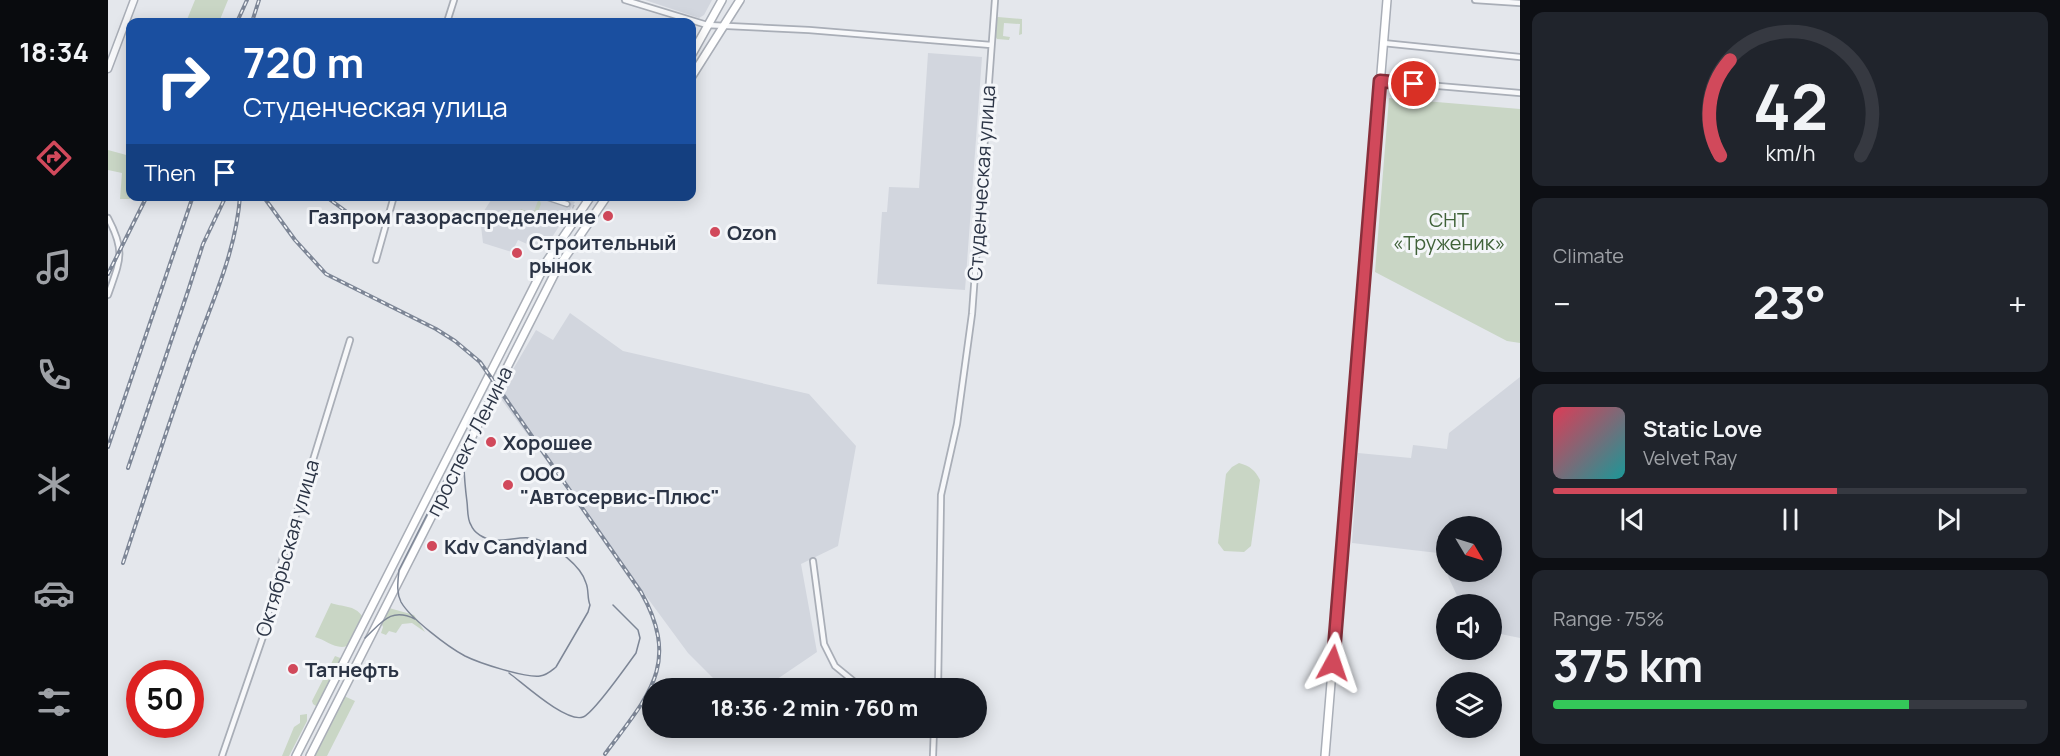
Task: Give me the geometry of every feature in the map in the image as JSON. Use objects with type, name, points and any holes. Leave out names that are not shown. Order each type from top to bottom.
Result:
[{"type":"main road","points":[[696,47],[722,0]]},
{"type":"main road","points":[[696,70],[740,0]]},
{"type":"main road","points":[[1325,756],[1387,0]]},
{"type":"main road","name":"проспект Ленина","points":[[296,756],[547,261],[588,201]]},
{"type":"main road","name":"проспект Ленина","points":[[310,756],[557,269],[604,201]]},
{"type":"street","points":[[127,18],[134,0]]},
{"type":"street","points":[[448,18],[454,0]]},
{"type":"street","points":[[625,0],[682,18]]},
{"type":"street","name":"Студенческая улица","points":[[938,678],[941,495],[957,424],[972,315],[995,0]]},
{"type":"street","points":[[1475,0],[1520,3]]},
{"type":"street","points":[[108,69],[126,21]]},
{"type":"street","points":[[696,23],[707,26],[809,30],[991,45]]},
{"type":"street","points":[[1383,43],[1520,57]]},
{"type":"street","points":[[1380,81],[1520,93]]},
{"type":"street","points":[[376,260],[393,201]]},
{"type":"street","points":[[558,201],[567,204]]},
{"type":"street","points":[[108,218],[117,236],[121,256],[108,295]]},
{"type":"street","name":"Октябрьская улица","points":[[222,756],[266,628],[272,593],[350,340]]},
{"type":"street","points":[[813,561],[824,644],[835,666],[848,678]]},
{"type":"street","points":[[933,738],[933,756]]},
{"type":"shaded area","points":[[645,0],[712,0],[704,15],[699,18]]},
{"type":"shaded area","points":[[928,53],[982,57],[965,290],[877,284],[882,212],[887,212],[889,187],[919,188]]},
{"type":"shaded area","points":[[490,201],[575,202],[543,251],[518,240],[512,252],[483,243],[480,217]]},
{"type":"shaded area","points":[[570,313],[623,351],[809,394],[856,446],[838,546],[801,564],[817,652],[779,678],[713,678],[688,653],[498,395],[536,330],[553,340]]},
{"type":"shaded area","points":[[1520,377],[1520,638],[1502,634],[1502,594],[1456,594],[1451,582],[1502,582],[1502,516],[1436,516],[1436,553],[1352,543],[1358,453],[1411,458],[1413,445],[1447,449],[1449,433]]},
{"type":"green space","points":[[195,0],[228,0],[221,18],[188,18]]},
{"type":"green space","points":[[995,18],[1022,19],[1022,34],[1019,35],[1020,24],[1004,23],[1003,36],[1010,37],[1009,40],[997,39],[994,34]]},
{"type":"green space","name":"СНТ «Труженик»","points":[[1389,98],[1520,109],[1520,343],[1507,341],[1375,272]]},
{"type":"green space","points":[[108,150],[126,155],[126,199],[120,199],[122,173],[108,170]]},
{"type":"green space","points":[[538,201],[540,201],[535,219],[518,214],[521,209],[533,214]]},
{"type":"green space","points":[[1239,463],[1252,469],[1260,480],[1251,546],[1244,552],[1224,551],[1218,543],[1226,474]]},
{"type":"green space","points":[[331,603],[352,608],[362,616],[347,646],[335,646],[315,637]]},
{"type":"green space","points":[[389,608],[414,615],[425,632],[412,623],[402,624],[396,633],[389,631],[386,635],[381,633],[383,627],[381,622]]},
{"type":"green space","points":[[335,656],[343,659],[319,705],[316,706],[312,701]]},
{"type":"green space","points":[[344,696],[355,701],[327,756],[314,756]]},
{"type":"green space","points":[[307,714],[307,721],[289,756],[282,756],[294,727],[300,723],[300,715]]},
{"type":"tunnel","points":[[567,204],[574,207]]},
{"type":"tram line","points":[[468,433],[464,476],[468,517],[474,531],[493,540],[528,538],[539,540],[560,552],[573,563],[587,586],[590,605],[588,612],[556,667],[549,673],[533,676],[513,672],[465,656],[421,624],[399,598],[399,570],[468,433]]},
{"type":"tram line","points":[[509,673],[556,709],[576,717],[588,714],[636,653],[640,638],[638,630],[613,605]]},
{"type":"tram line","points":[[365,638],[387,618],[399,615],[415,619]]},
{"type":"railway","points":[[239,18],[247,0]]},
{"type":"railway","points":[[253,18],[259,0]]},
{"type":"railway","points":[[108,274],[144,201]]},
{"type":"railway","points":[[108,447],[191,201]]},
{"type":"railway","points":[[128,468],[203,244],[224,201]]},
{"type":"railway","points":[[123,563],[181,388],[221,281],[233,239],[239,201]]},
{"type":"railway","points":[[267,201],[295,240],[326,274],[436,329],[455,341],[480,362],[641,592],[653,618],[659,640],[659,660],[646,697],[605,754]]},
{"type":"railway","points":[[332,201],[355,218]]},
{"type":"place","name":"Газпром газораспределение","points":[[608,216]]},
{"type":"place","name":"Ozon","points":[[715,232]]},
{"type":"place","name":"Строительный рынок","points":[[517,253]]},
{"type":"place","name":"Хорошее","points":[[491,442]]},
{"type":"place","name":"ООО \"Автосервис-Плюс\"","points":[[508,485]]},
{"type":"place","name":"Kdv Candyland","points":[[432,546]]},
{"type":"place","name":"Татнефть","points":[[293,669]]},
{"type":"route","points":[[1333,663],[1380,81],[1414,84]]}]
